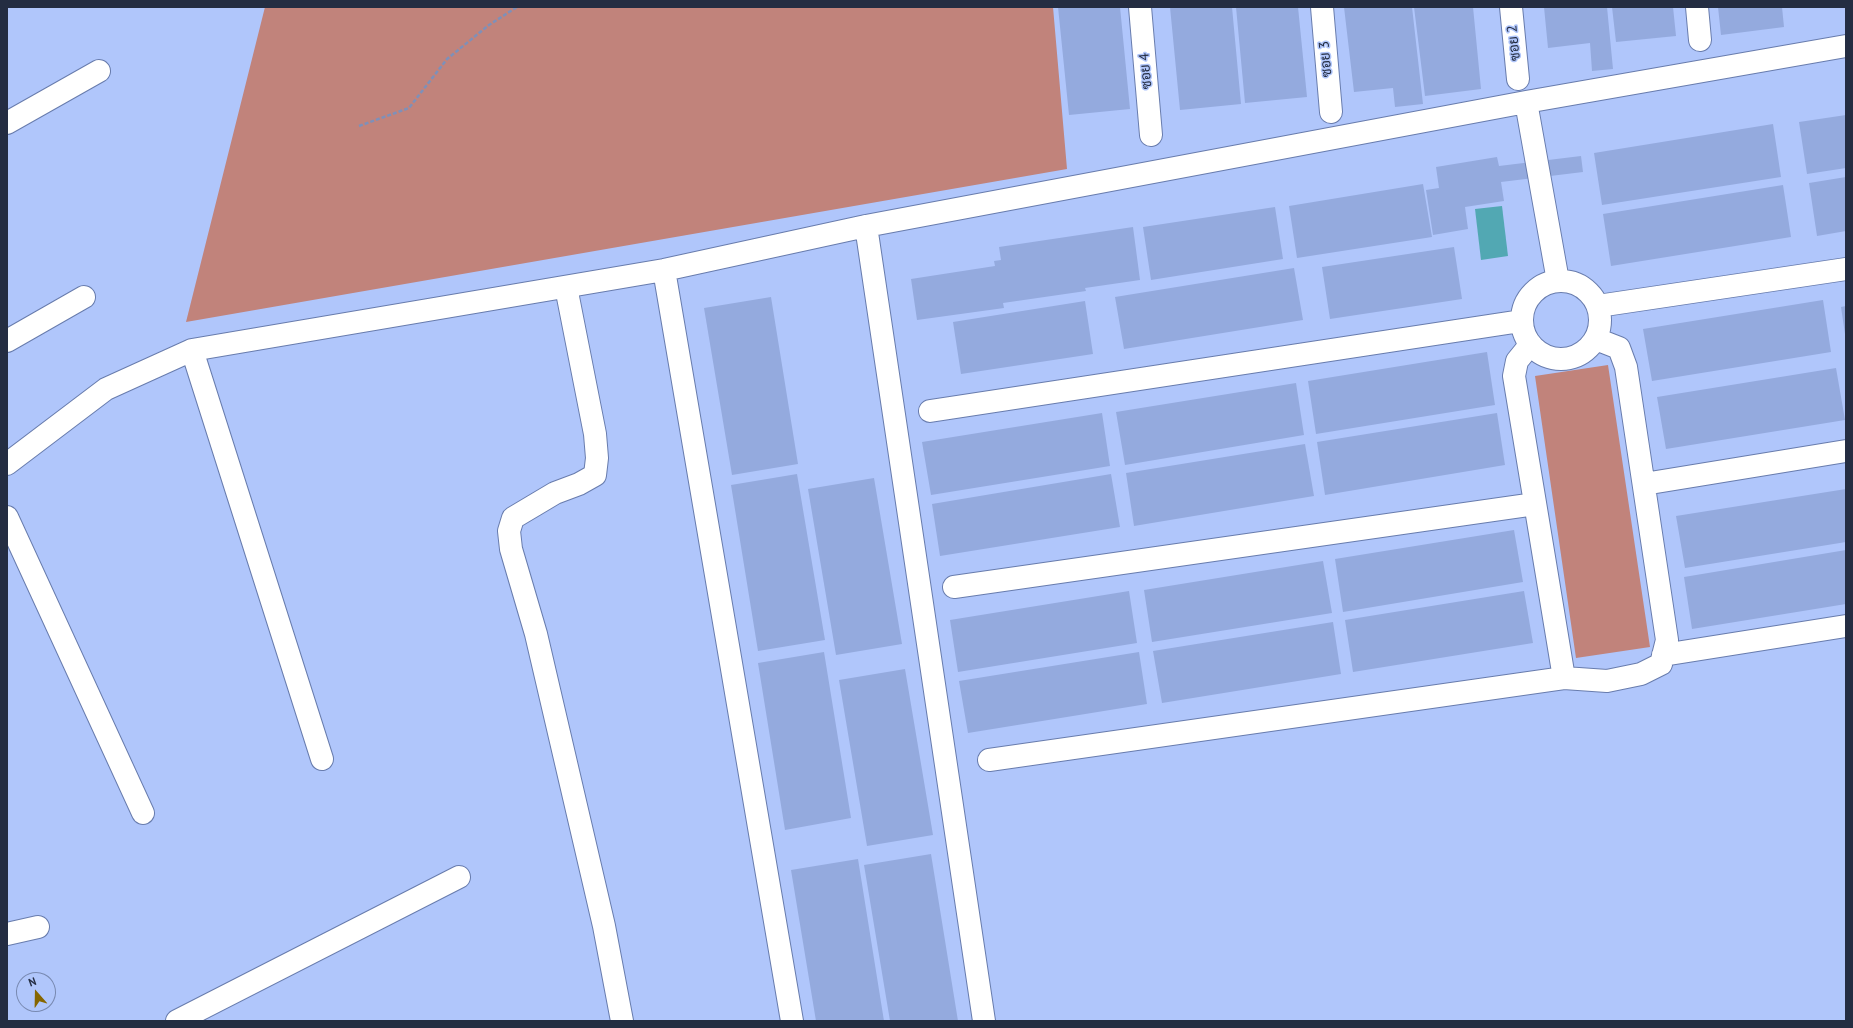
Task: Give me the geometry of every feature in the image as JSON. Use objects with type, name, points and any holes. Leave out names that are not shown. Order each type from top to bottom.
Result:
[{"type":"street","name":"ซอย 4","points":[[1140,7],[1151,135]]},
{"type":"street","name":"ซอย 3","points":[[1322,7],[1331,112]]},
{"type":"street","name":"ซอย 2","points":[[1511,7],[1518,79]]},
{"type":"street","points":[[1697,7],[1700,40]]},
{"type":"street","points":[[7,464],[106,389],[192,350],[664,270],[866,226],[1526,102],[1846,46]]},
{"type":"street","points":[[7,123],[98,71]]},
{"type":"street","points":[[1526,102],[1558,281]]},
{"type":"street","points":[[866,226],[984,1021]]},
{"type":"street","points":[[1598,306],[1846,269]]},
{"type":"street","points":[[664,270],[792,1021]]},
{"type":"street","points":[[1564,280],[1577,283],[1588,290],[1601,313],[1600,326],[1596,339],[1588,349],[1577,356],[1565,360],[1546,356],[1530,345],[1524,334],[1521,321],[1523,308],[1529,296],[1539,287],[1551,281],[1558,281],[1564,280]]},
{"type":"street","points":[[566,286],[595,434],[597,458],[595,475],[579,484],[555,492],[513,518],[509,530],[511,549],[536,634],[602,919],[622,1021]]},
{"type":"street","points":[[7,341],[84,297]]},
{"type":"street","points":[[930,411],[1521,321]]},
{"type":"street","points":[[989,760],[1564,678],[1607,680],[1641,674],[1661,664],[1667,640],[1626,366],[1619,348],[1596,339]]},
{"type":"street","points":[[1530,345],[1517,361],[1514,376],[1564,678]]},
{"type":"street","points":[[192,350],[322,759]]},
{"type":"street","points":[[1644,484],[1846,451]]},
{"type":"street","points":[[954,588],[1535,504]]},
{"type":"street","points":[[7,517],[143,813]]},
{"type":"street","points":[[1663,656],[1846,626]]},
{"type":"street","points":[[177,1021],[459,877]]},
{"type":"street","points":[[7,934],[38,927]]},
{"type":"path","points":[[360,126],[408,108],[447,59],[489,25],[517,7]]},
{"type":"shaded area","points":[[265,7],[1053,7],[1067,169],[186,322]]},
{"type":"shaded area","points":[[1502,206],[1508,256],[1481,260],[1475,209]]},
{"type":"shaded area","points":[[1608,365],[1650,647],[1576,658],[1535,376]]},
{"type":"building","points":[[1058,7],[1120,7],[1130,109],[1069,115]]},
{"type":"building","points":[[1170,7],[1232,7],[1241,104],[1180,110]]},
{"type":"building","points":[[1236,7],[1298,7],[1307,97],[1245,103]]},
{"type":"building","points":[[1344,7],[1412,7],[1423,104],[1395,107],[1393,88],[1354,92]]},
{"type":"building","points":[[1414,7],[1473,7],[1481,89],[1425,96]]},
{"type":"building","points":[[1544,7],[1607,7],[1613,69],[1592,71],[1590,43],[1548,48]]},
{"type":"building","points":[[1612,7],[1673,7],[1676,36],[1616,42]]},
{"type":"building","points":[[1718,7],[1782,7],[1784,27],[1721,35]]},
{"type":"building","points":[[1846,115],[1846,168],[1807,174],[1799,122]]},
{"type":"building","points":[[1773,124],[1781,177],[1602,205],[1594,153]]},
{"type":"building","points":[[1581,156],[1583,172],[1501,182],[1504,201],[1465,207],[1468,229],[1433,235],[1426,190],[1439,188],[1436,167],[1497,157],[1499,166]]},
{"type":"building","points":[[1846,177],[1846,231],[1817,236],[1809,183]]},
{"type":"building","points":[[1423,184],[1432,237],[1297,258],[1289,206]]},
{"type":"building","points":[[1783,185],[1791,237],[1611,266],[1603,214]]},
{"type":"building","points":[[1275,207],[1283,259],[1151,280],[1143,227]]},
{"type":"building","points":[[1133,227],[1140,280],[1085,288],[1086,291],[1003,303],[1004,308],[917,320],[911,279],[995,266],[994,261],[1001,260],[999,247]]},
{"type":"building","points":[[1454,247],[1462,299],[1330,319],[1322,267]]},
{"type":"building","points":[[1294,268],[1303,320],[1124,349],[1115,297]]},
{"type":"building","points":[[771,297],[798,464],[732,475],[704,308]]},
{"type":"building","points":[[1823,300],[1831,352],[1652,381],[1643,329]]},
{"type":"building","points":[[1085,301],[1093,354],[961,374],[953,322]]},
{"type":"building","points":[[1846,306],[1846,334],[1845,334],[1841,307]]},
{"type":"building","points":[[1487,352],[1495,405],[1316,434],[1308,381]]},
{"type":"building","points":[[1836,368],[1845,420],[1666,449],[1657,397]]},
{"type":"building","points":[[1296,383],[1304,435],[1125,465],[1116,412]]},
{"type":"building","points":[[1102,413],[1110,466],[931,495],[922,442]]},
{"type":"building","points":[[1497,413],[1505,465],[1325,495],[1317,442]]},
{"type":"building","points":[[1305,444],[1314,496],[1134,526],[1126,473]]},
{"type":"building","points":[[797,474],[825,640],[758,651],[731,485]]},
{"type":"building","points":[[1111,474],[1120,527],[940,556],[932,504]]},
{"type":"building","points":[[874,478],[902,644],[836,655],[808,489]]},
{"type":"building","points":[[1846,489],[1846,542],[1685,568],[1676,516]]},
{"type":"building","points":[[1514,530],[1523,582],[1343,612],[1335,559]]},
{"type":"building","points":[[1846,550],[1846,604],[1692,629],[1684,577]]},
{"type":"building","points":[[1323,561],[1332,613],[1152,642],[1144,590]]},
{"type":"building","points":[[1129,591],[1137,643],[958,672],[950,620]]},
{"type":"building","points":[[1524,591],[1533,643],[1353,672],[1345,620]]},
{"type":"building","points":[[1333,622],[1341,674],[1162,703],[1153,651]]},
{"type":"building","points":[[824,652],[851,818],[785,830],[758,663]]},
{"type":"building","points":[[1139,652],[1147,704],[968,733],[959,681]]},
{"type":"building","points":[[905,669],[933,835],[867,846],[839,680]]},
{"type":"building","points":[[931,854],[958,1021],[890,1021],[864,865]]},
{"type":"building","points":[[858,859],[884,1021],[816,1021],[791,870]]}]
